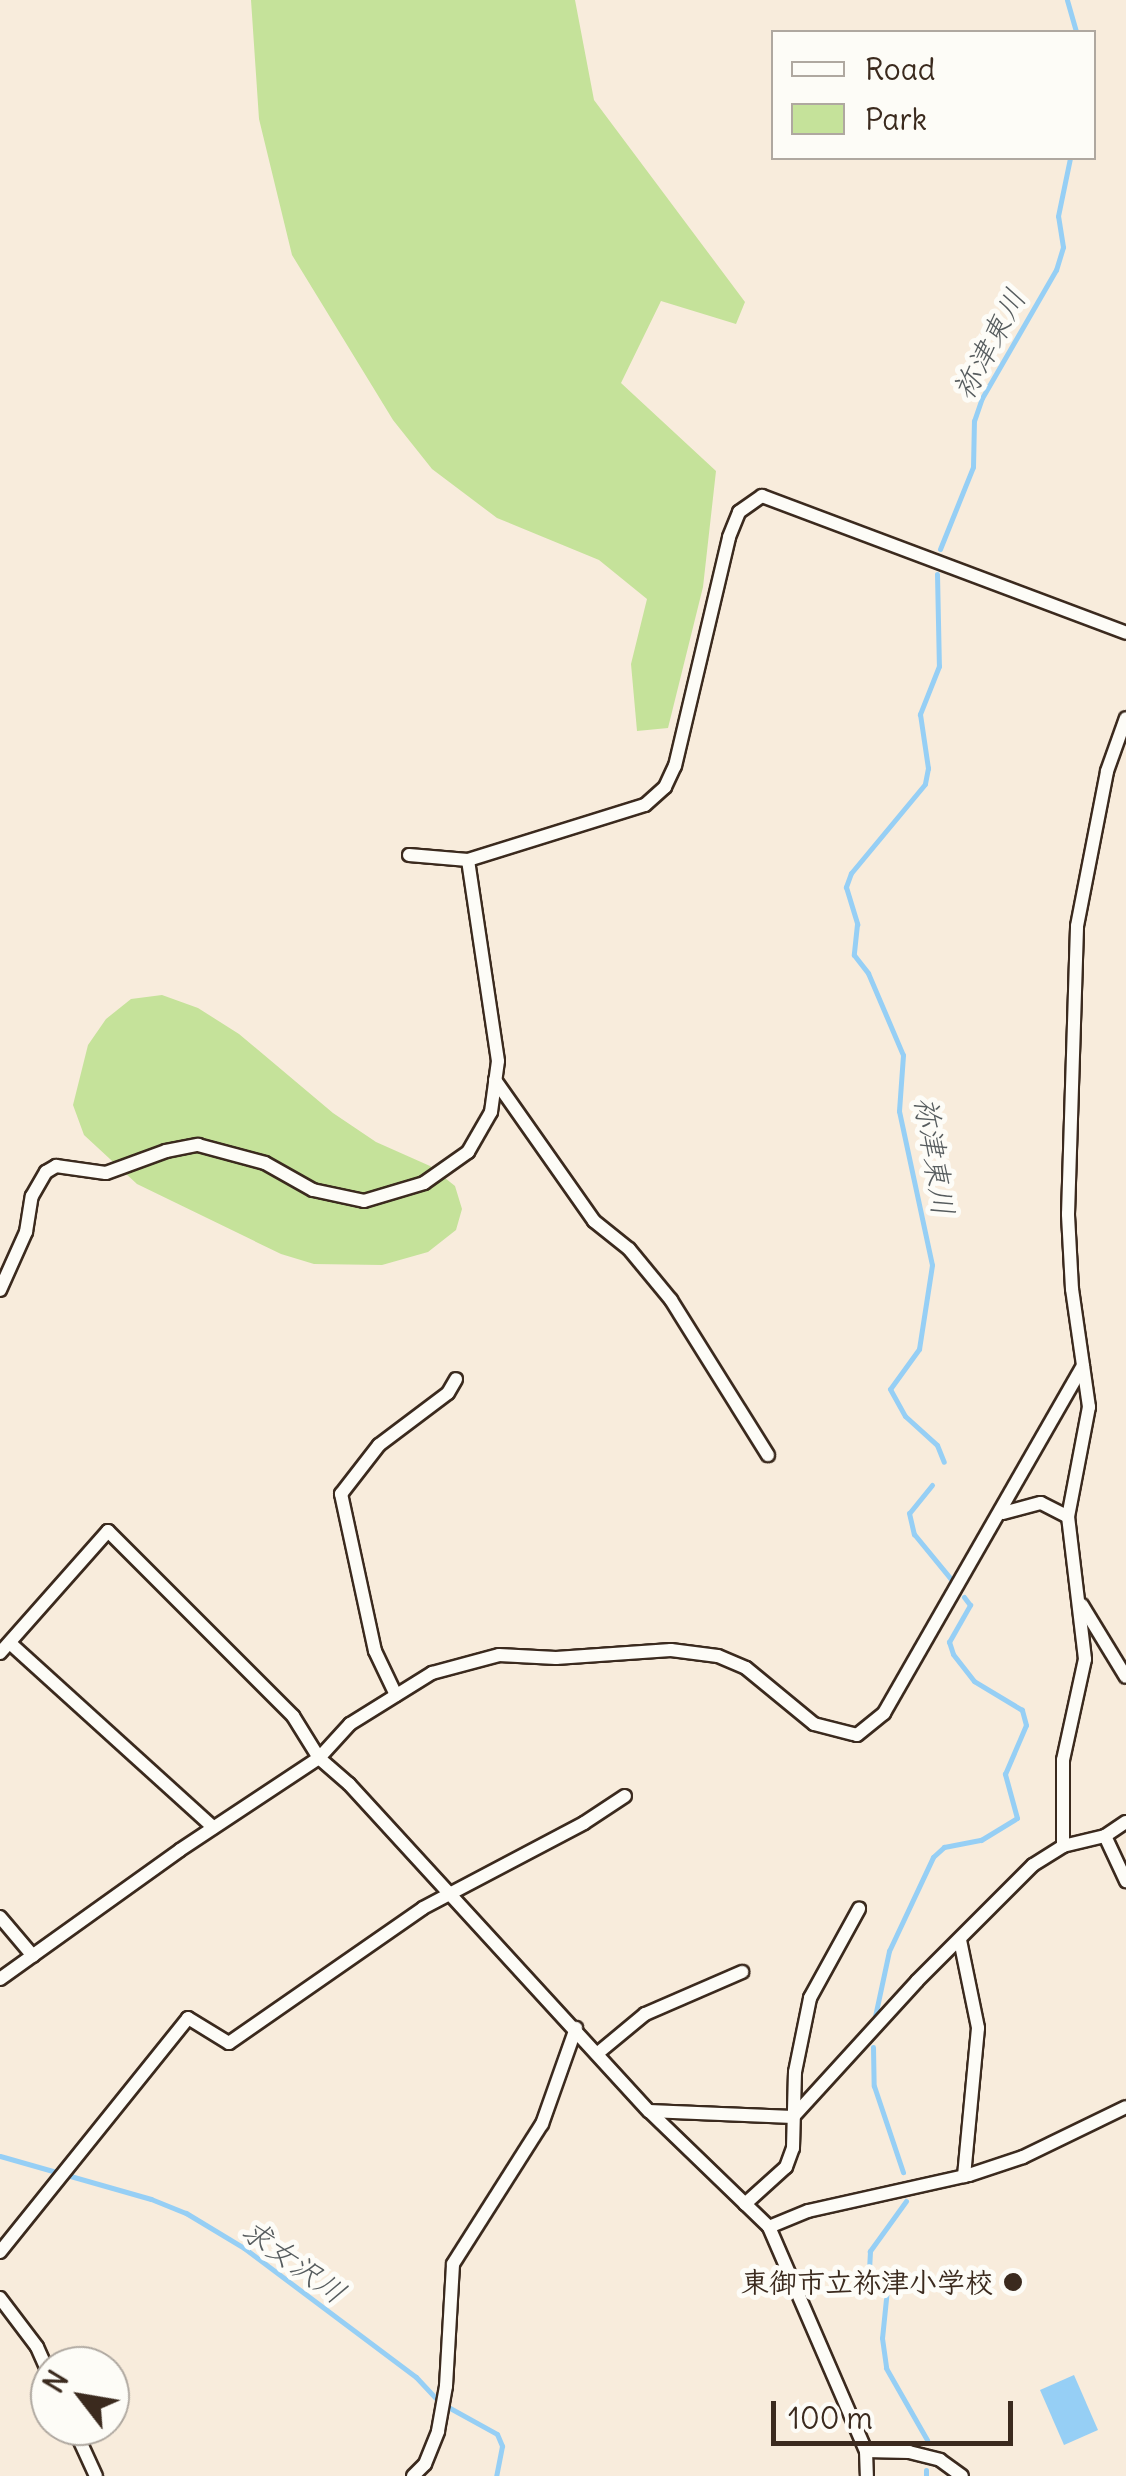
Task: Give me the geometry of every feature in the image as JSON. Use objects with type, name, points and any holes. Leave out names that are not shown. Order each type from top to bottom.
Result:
[{"type":"street","points":[[409,856],[468,860],[645,805],[665,787],[674,766],[729,537],[739,512],[762,496],[1126,633]]},
{"type":"street","points":[[1063,1846],[1063,1760],[1086,1659],[1068,1517],[1089,1407],[1068,1214],[1078,926],[1107,772],[1126,718]]},
{"type":"street","points":[[0,1290],[26,1232],[32,1196],[46,1172],[56,1166],[106,1173],[198,1144],[265,1163],[313,1190],[350,1200],[391,1196],[424,1184],[468,1152],[491,1112],[498,1061],[468,860]]},
{"type":"street","points":[[495,1080],[594,1221],[629,1249],[671,1300],[768,1455]]},
{"type":"street","points":[[0,1979],[214,1827],[319,1758],[350,1724],[432,1673],[500,1654],[556,1658],[671,1650],[718,1656],[746,1668],[814,1724],[857,1735],[884,1713],[1083,1366]]},
{"type":"street","points":[[396,1695],[376,1651],[341,1494],[379,1445],[448,1393],[456,1380]]},
{"type":"street","points":[[1002,1512],[1041,1503],[1068,1517]]},
{"type":"street","points":[[214,1827],[5,1648],[108,1530],[293,1716],[319,1758],[350,1784],[649,2112],[769,2227],[866,2451],[866,2476]]},
{"type":"street","points":[[1082,1605],[1126,1676]]},
{"type":"street","points":[[0,2252],[188,2018],[229,2043],[448,1894],[584,1823],[624,1796]]},
{"type":"street","points":[[649,2112],[794,2117],[1032,1865],[1063,1846],[1105,1836],[1126,1822]]},
{"type":"street","points":[[1105,1836],[1126,1880]]},
{"type":"street","points":[[744,2204],[786,2167],[793,2148],[794,2072],[810,1998],[860,1909]]},
{"type":"street","points":[[0,1917],[33,1956]]},
{"type":"street","points":[[960,1940],[978,2028],[964,2176]]},
{"type":"street","points":[[598,2053],[646,2014],[742,1972]]},
{"type":"street","points":[[413,2476],[425,2464],[438,2431],[446,2386],[453,2264],[542,2124],[576,2028]]},
{"type":"street","points":[[769,2227],[808,2211],[964,2176],[1023,2158],[1126,2107]]},
{"type":"street","points":[[0,2298],[36,2346]]},
{"type":"street","points":[[82,2446],[96,2476]]},
{"type":"street","points":[[866,2451],[909,2452],[940,2460],[962,2476]]},
{"type":"green space","points":[[251,0],[575,0],[594,100],[745,302],[736,324],[661,301],[621,383],[716,471],[703,587],[668,728],[637,731],[631,664],[647,599],[599,560],[497,518],[432,469],[393,420],[292,255],[259,119]]},
{"type":"green space","points":[[162,995],[198,1008],[239,1034],[333,1113],[376,1142],[430,1166],[455,1186],[462,1209],[456,1230],[428,1252],[382,1265],[314,1264],[281,1254],[137,1184],[84,1135],[73,1105],[88,1045],[106,1019],[131,999]]},
{"type":"water","points":[[1074,2375],[1098,2430],[1064,2445],[1040,2390]]},
{"type":"waterway","name":"祢津東川","points":[[1067,0],[1075,30]]},
{"type":"waterway","name":"祢津東川","points":[[940,549],[973,467],[974,421],[982,398],[1056,270],[1063,247],[1058,216],[1070,160]]},
{"type":"waterway","name":"祢津東川","points":[[937,574],[939,666],[920,714],[928,768],[925,784],[851,873],[846,887],[857,924],[854,955],[868,973],[903,1055],[899,1111],[932,1265],[919,1349],[890,1389],[905,1416],[937,1445],[944,1462]]},
{"type":"waterway","name":"祢津東川","points":[[932,1485],[909,1513],[914,1534],[951,1579]]},
{"type":"waterway","name":"祢津東川","points":[[874,2021],[889,1951],[933,1857],[944,1847],[981,1840],[1017,1818],[1005,1774],[1026,1725],[1022,1710],[974,1681],[953,1654],[949,1642],[970,1605],[964,1597]]},
{"type":"waterway","name":"祢津東川","points":[[873,2047],[874,2086],[903,2172]]},
{"type":"waterway","name":"求女沢川","points":[[0,2156],[151,2199],[186,2213],[244,2248],[416,2377],[439,2402],[497,2434],[502,2446],[496,2476]]},
{"type":"waterway","name":"祢津東川","points":[[906,2201],[870,2251],[869,2268],[887,2289],[882,2338],[886,2368],[927,2440]]},
{"type":"waterway","name":"祢津東川","points":[[926,2470],[926,2476]]},
{"type":"place","name":"東御市立祢津小学校","points":[[1013,2282]]}]
